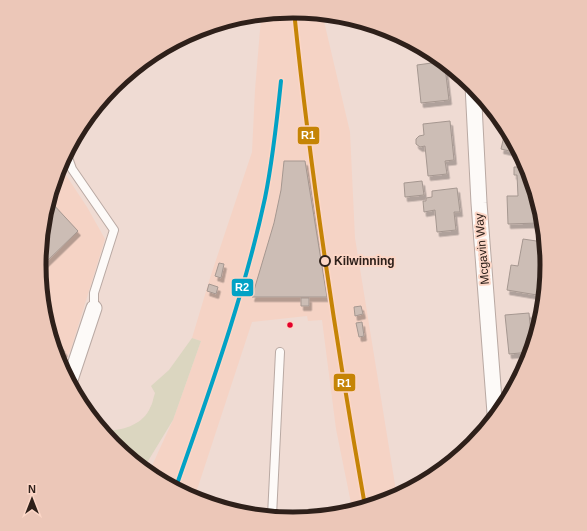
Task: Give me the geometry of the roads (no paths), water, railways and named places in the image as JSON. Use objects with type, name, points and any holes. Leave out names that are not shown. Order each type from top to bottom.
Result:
[{"type":"street","name":"Mcgavin Way","points":[[473,95],[479,203],[495,409]]},
{"type":"street","points":[[72,375],[94,308]]},
{"type":"lane","points":[[69,162],[72,169],[114,230],[94,293],[94,308]]},
{"type":"lane","points":[[272,512],[280,352]]},
{"type":"place","name":"Kilwinning","points":[[325,261]]}]
